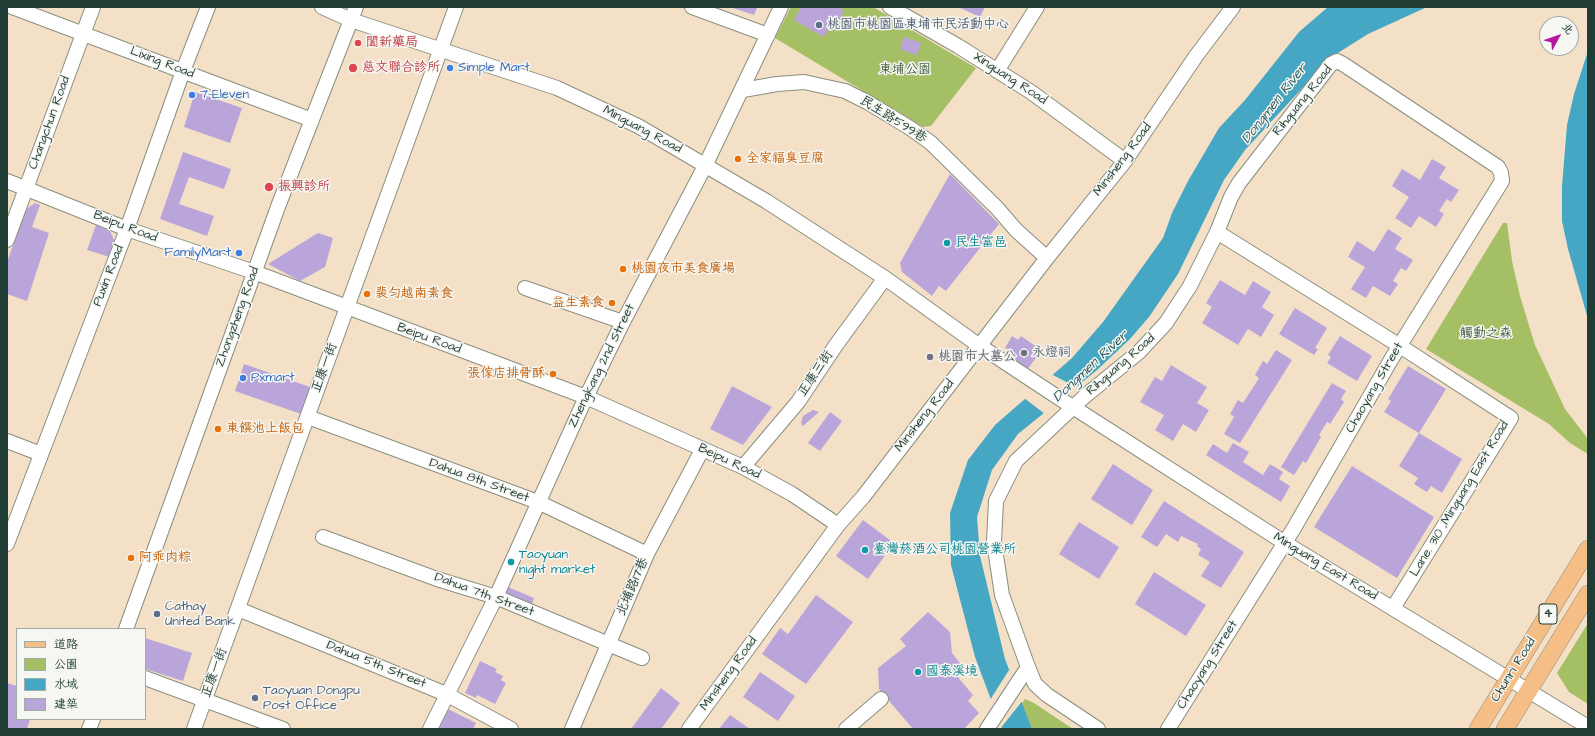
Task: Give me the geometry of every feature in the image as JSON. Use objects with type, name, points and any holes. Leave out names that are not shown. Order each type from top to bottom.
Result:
[{"type":"main road","name":"Chunri Road","points":[[1478,729],[1588,549]]},
{"type":"main road","name":"Chunri Road","points":[[1505,729],[1588,594]]},
{"type":"street","name":"Lixing Road","points":[[12,7],[183,70],[312,120]]},
{"type":"street","name":"Changchun Road","points":[[7,240],[93,7]]},
{"type":"street","name":"Puxin Road","points":[[7,544],[127,229],[183,70],[208,7]]},
{"type":"street","name":"Minguang Road","points":[[322,7],[354,13],[441,49],[557,88],[638,126],[766,200],[885,278],[980,346]]},
{"type":"street","name":"正康一街","points":[[194,729],[456,7]]},
{"type":"street","points":[[692,7],[768,35]]},
{"type":"street","name":"Zhengkang 2nd Street","points":[[430,729],[446,694],[496,597],[586,397],[623,322],[743,90],[781,7]]},
{"type":"street","name":"Xinguang Road","points":[[890,7],[933,30],[1031,92],[1125,161]]},
{"type":"street","points":[[997,71],[1037,7]]},
{"type":"street","name":"Minsheng Road","points":[[689,729],[838,525],[863,497],[1047,258],[1125,161],[1196,56],[1233,7]]},
{"type":"street","name":"Zhongzheng Road","points":[[126,628],[254,272],[354,13]]},
{"type":"street","name":"Rihguang Road","points":[[1098,729],[1047,695],[1036,684],[1028,667],[1002,595],[994,542],[996,501],[1016,461],[1070,405],[1090,392],[1139,352],[1166,323],[1190,286],[1218,232],[1231,197],[1239,183],[1331,64],[1337,61],[1343,64],[1380,89]]},
{"type":"street","name":"民生路599巷","points":[[743,90],[777,84],[804,82],[845,91],[867,102],[910,128],[930,143],[997,208],[1016,230],[1047,258]]},
{"type":"street","name":"Chaoyang Street","points":[[1168,729],[1285,543],[1400,346],[1502,181],[1501,173],[1498,167],[1380,89]]},
{"type":"street","name":"Beipu Road","points":[[7,181],[127,229],[254,272],[346,308],[586,397],[743,467],[792,494],[838,525]]},
{"type":"street","name":"Lane. 310 ,Minguang East Road","points":[[1218,232],[1400,346],[1511,418],[1393,608]]},
{"type":"street","name":"正康三街","points":[[743,467],[798,402],[885,278]]},
{"type":"street","points":[[524,288],[623,322]]},
{"type":"street","name":"Minguang East Road","points":[[980,346],[1285,543],[1588,727]]},
{"type":"street","name":"Dahua 8th Street","points":[[308,417],[538,502],[647,554]]},
{"type":"street","points":[[7,441],[41,454]]},
{"type":"street","name":"北埔路17巷","points":[[572,729],[647,554],[702,450]]},
{"type":"street","name":"Dahua 7th Street","points":[[323,537],[437,579],[496,597],[642,658]]},
{"type":"street","name":"Dahua 5th Street","points":[[238,609],[446,694],[511,729]]},
{"type":"street","points":[[990,724],[1028,667]]},
{"type":"street","points":[[146,678],[283,729]]},
{"type":"street","points":[[846,729],[881,699]]},
{"type":"green space","name":"東埔公園","points":[[791,7],[873,7],[976,68],[931,126],[923,127],[775,38]]},
{"type":"green space","name":"觸動之森","points":[[1503,223],[1507,223],[1512,261],[1520,296],[1535,345],[1565,409],[1588,439],[1588,454],[1570,443],[1549,424],[1426,349]]},
{"type":"green space","points":[[1588,623],[1588,704],[1569,692],[1557,673]]},
{"type":"green space","points":[[1025,699],[1034,703],[1073,729],[1005,729]]},
{"type":"water","name":"Dongmen River","points":[[1328,7],[1427,7],[1368,34],[1333,56],[1318,71],[1245,150],[1224,180],[1178,274],[1149,317],[1130,339],[1097,370],[1018,434],[992,470],[977,517],[980,556],[1005,659],[1032,729],[1002,729],[975,657],[951,565],[950,513],[968,460],[995,425],[1072,358],[1103,322],[1163,238],[1172,213],[1188,181],[1219,128],[1245,100],[1299,32]]},
{"type":"water","points":[[1588,51],[1588,319],[1568,249],[1562,221],[1562,186],[1567,125],[1574,94]]},
{"type":"pier","points":[[1051,374],[1078,388],[1045,414],[1024,398]]},
{"type":"pier","points":[[1009,670],[1023,700],[1000,729],[990,700]]},
{"type":"building","points":[[730,7],[753,7],[757,8],[754,15]]},
{"type":"building","name":"桃園市桃園區東埔市民活動中心","points":[[801,7],[839,7],[844,11],[832,32],[828,29],[824,37],[794,20]]},
{"type":"building","points":[[958,7],[985,7],[980,17]]},
{"type":"building","points":[[904,37],[921,43],[917,55],[900,49]]},
{"type":"building","points":[[195,92],[242,108],[230,143],[184,127]]},
{"type":"building","points":[[183,152],[231,169],[224,189],[189,177],[179,204],[214,216],[207,236],[160,219]]},
{"type":"building","points":[[1432,159],[1446,167],[1439,178],[1459,190],[1451,202],[1447,199],[1439,211],[1444,214],[1436,227],[1419,216],[1411,228],[1395,218],[1409,197],[1392,186],[1402,169],[1420,180]]},
{"type":"building","name":"民生富邑","points":[[950,174],[999,224],[946,291],[939,286],[932,296],[902,272],[900,263]]},
{"type":"building","points":[[35,203],[40,205],[32,227],[49,233],[27,301],[7,294],[7,262],[26,209]]},
{"type":"building","points":[[96,225],[110,231],[115,242],[110,257],[87,250]]},
{"type":"building","points":[[1388,229],[1402,238],[1395,249],[1413,260],[1406,271],[1401,268],[1393,281],[1398,284],[1390,296],[1373,286],[1366,298],[1351,289],[1365,267],[1348,257],[1357,241],[1374,252]]},
{"type":"building","points":[[318,233],[333,238],[325,267],[300,281],[268,264]]},
{"type":"building","points":[[1220,280],[1245,295],[1253,281],[1271,292],[1262,307],[1274,315],[1261,337],[1248,329],[1238,345],[1202,323],[1212,307],[1206,303]]},
{"type":"building","points":[[1295,308],[1327,328],[1315,348],[1318,349],[1314,355],[1279,334]]},
{"type":"building","name":"永燈祠","points":[[1012,336],[1018,340],[1021,336],[1041,350],[1028,369],[1008,355],[1011,351],[1005,348]]},
{"type":"building","points":[[1340,336],[1372,356],[1357,381],[1327,363],[1331,357],[1328,355]]},
{"type":"building","points":[[1276,350],[1292,360],[1240,443],[1224,434],[1234,417],[1230,414],[1238,400],[1243,403],[1259,378],[1255,375],[1263,361],[1267,364]]},
{"type":"building","points":[[244,364],[310,387],[301,414],[235,391]]},
{"type":"building","points":[[1171,365],[1207,387],[1197,403],[1209,410],[1196,432],[1183,424],[1173,441],[1155,430],[1164,415],[1140,402],[1155,377],[1162,381]]},
{"type":"building","points":[[1408,366],[1446,389],[1419,433],[1384,412],[1391,401],[1388,399]]},
{"type":"building","points":[[1332,383],[1346,391],[1341,399],[1344,402],[1330,424],[1327,422],[1319,435],[1321,437],[1306,463],[1303,461],[1294,475],[1281,467]]},
{"type":"building","points":[[732,386],[772,407],[743,445],[710,429]]},
{"type":"building","points":[[813,410],[819,412],[803,426],[801,423],[803,416]]},
{"type":"building","points":[[830,412],[842,421],[820,451],[808,443]]},
{"type":"building","points":[[1419,433],[1462,459],[1442,493],[1431,486],[1427,492],[1414,484],[1418,478],[1399,466]]},
{"type":"building","points":[[1233,443],[1249,452],[1243,462],[1263,475],[1270,464],[1283,472],[1279,479],[1290,486],[1281,502],[1206,455],[1213,444],[1227,453]]},
{"type":"building","points":[[1113,464],[1153,490],[1132,525],[1091,499]]},
{"type":"building","points":[[1352,466],[1434,517],[1397,578],[1314,527]]},
{"type":"building","points":[[1164,501],[1244,552],[1221,588],[1201,576],[1210,562],[1198,555],[1201,549],[1197,546],[1198,544],[1181,536],[1178,542],[1166,534],[1157,547],[1141,537]]},
{"type":"building","name":"臺灣菸酒公司桃園營業所","points":[[863,520],[894,543],[868,579],[836,556]]},
{"type":"building","points":[[1079,522],[1119,547],[1099,579],[1059,554]]},
{"type":"building","points":[[1154,572],[1206,605],[1186,636],[1135,604]]},
{"type":"building","points":[[508,587],[534,598],[529,613],[505,595]]},
{"type":"building","points":[[816,595],[853,622],[806,684],[762,654],[780,628],[788,634]]},
{"type":"building","name":"國泰溪境","points":[[928,612],[950,632],[952,653],[963,667],[956,675],[973,695],[968,701],[979,713],[964,729],[913,729],[879,689],[878,668],[906,646],[900,639]]},
{"type":"building","points":[[146,638],[192,653],[183,681],[146,669]]},
{"type":"building","points":[[480,661],[497,669],[495,672],[503,676],[501,680],[506,683],[495,704],[477,695],[476,698],[465,693]]},
{"type":"building","points":[[760,672],[795,696],[778,721],[743,697]]},
{"type":"building","points":[[7,683],[16,686],[16,720],[30,720],[27,729],[7,729]]},
{"type":"building","points":[[661,688],[680,703],[661,729],[631,729]]},
{"type":"building","points":[[448,709],[476,723],[473,729],[437,729]]},
{"type":"building","points":[[730,715],[750,729],[719,729]]},
{"type":"place","name":"桃園市桃園區東埔市民活動中心","points":[[819,25]]},
{"type":"place","name":"闔新藥局","points":[[358,43]]},
{"type":"place","name":"慈文聯合診所","points":[[353,68]]},
{"type":"place","name":"Simple Mart","points":[[450,68]]},
{"type":"place","name":"7-Eleven","points":[[192,95]]},
{"type":"place","name":"全家福臭豆腐","points":[[738,159]]},
{"type":"place","name":"振興診所","points":[[269,187]]},
{"type":"place","name":"民生富邑","points":[[947,243]]},
{"type":"place","name":"FamilyMart","points":[[239,253]]},
{"type":"place","name":"桃園夜市美食廣場","points":[[623,269]]},
{"type":"place","name":"裴勻越南素食","points":[[367,294]]},
{"type":"place","name":"益生素食","points":[[612,303]]},
{"type":"place","name":"永燈祠","points":[[1024,353]]},
{"type":"place","name":"桃園市大墓公","points":[[930,357]]},
{"type":"place","name":"張傢店排骨酥","points":[[553,374]]},
{"type":"place","name":"Pxmart","points":[[243,378]]},
{"type":"place","name":"東饌池上飯包","points":[[218,429]]},
{"type":"place","name":"臺灣菸酒公司桃園營業所","points":[[865,550]]},
{"type":"place","name":"阿乖肉粽","points":[[131,558]]},
{"type":"place","name":"Taoyuan night market","points":[[511,562]]},
{"type":"place","name":"Cathay United Bank","points":[[157,614]]},
{"type":"place","name":"國泰溪境","points":[[918,672]]},
{"type":"place","name":"Taoyuan Dongpu Post Office","points":[[255,698]]}]
